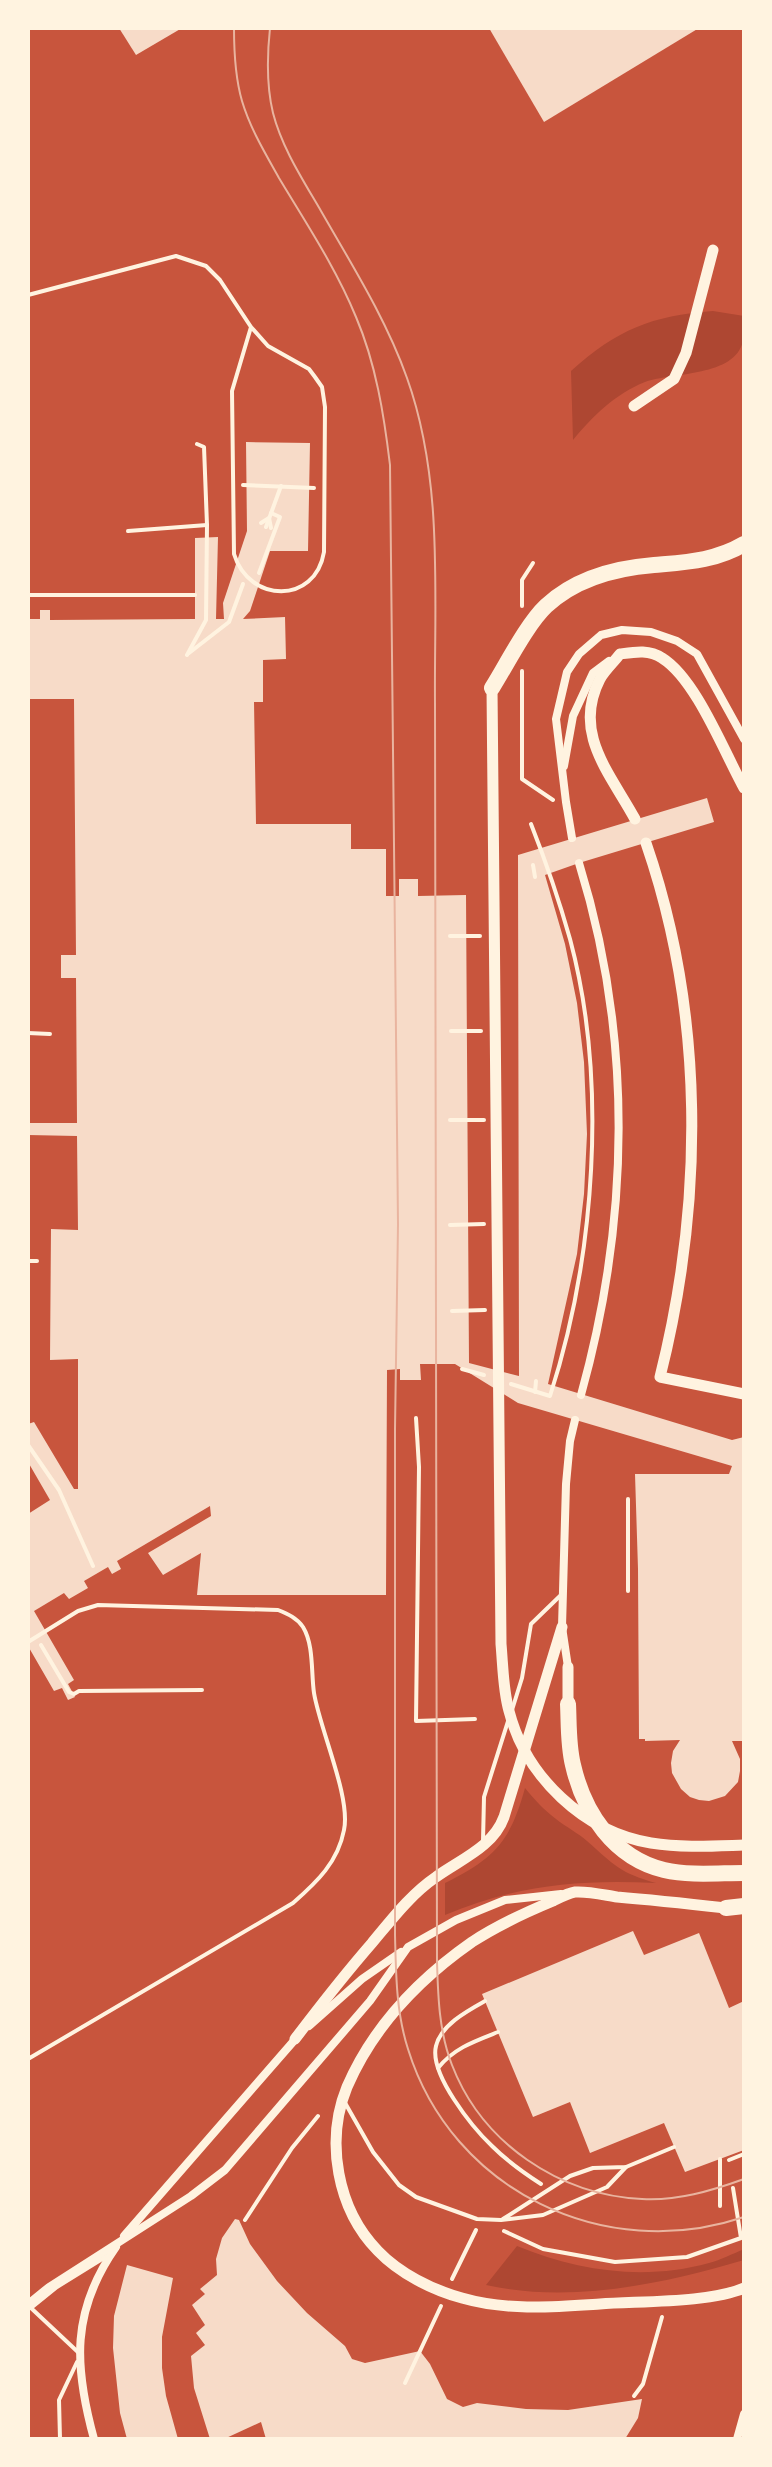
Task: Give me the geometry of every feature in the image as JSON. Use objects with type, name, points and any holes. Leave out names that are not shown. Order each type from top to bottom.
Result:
[{"type":"highway","points":[[492,688],[545,607],[568,589],[591,577],[641,566],[713,558],[744,544]]},
{"type":"highway","points":[[568,1704],[573,1765],[583,1796],[590,1814],[622,1849],[648,1865],[664,1870],[696,1874],[744,1873]]},
{"type":"highway","points":[[726,1908],[744,1906]]},
{"type":"street","points":[[634,406],[674,379],[686,353],[713,250]]},
{"type":"street","points":[[572,838],[556,719],[567,672],[579,654],[601,635],[622,630],[651,632],[677,641],[697,654],[744,739]]},
{"type":"street","points":[[563,773],[573,716],[593,673],[620,654],[642,651],[661,657],[678,673],[700,704],[744,788]]},
{"type":"street","points":[[620,654],[601,677],[592,700],[589,722],[592,740],[635,819]]},
{"type":"street","points":[[492,688],[501,1644],[509,1710],[521,1743],[538,1772],[574,1809],[603,1826],[652,1843],[744,1845]]},
{"type":"street","points":[[646,843],[672,932],[685,1021],[691,1102],[691,1170],[686,1240],[676,1306],[660,1377],[744,1394]]},
{"type":"street","points":[[579,863],[598,932],[610,994],[620,1127],[611,1261],[599,1327],[581,1395]]},
{"type":"street","points":[[568,1704],[568,1667],[562,1627],[566,1484],[575,1420]]},
{"type":"street","points":[[94,2439],[85,2399],[81,2355],[82,2319],[96,2278],[144,2211],[295,2039],[402,1907],[433,1879],[483,1846],[497,1832],[562,1627]]},
{"type":"street","points":[[295,2039],[362,1979],[408,1947],[456,1920],[505,1900],[574,1892],[726,1908]]},
{"type":"street","points":[[574,1892],[510,1919],[466,1947],[405,1998],[373,2042],[348,2085],[337,2133],[336,2160],[354,2219],[386,2258],[414,2277],[446,2292],[486,2303],[539,2308],[698,2297],[732,2293],[744,2288]]},
{"type":"street","points":[[28,2304],[225,2170],[370,2001],[408,1947]]},
{"type":"street","points":[[737,2439],[744,2414]]},
{"type":"lane","points":[[28,295],[176,256],[206,266],[220,280],[251,327],[268,346],[309,369],[322,387],[325,407],[323,561],[310,580],[278,592],[253,584],[234,554],[232,391],[251,327]]},
{"type":"lane","points":[[28,595],[195,595]]},
{"type":"lane","points":[[28,1033],[50,1034]]},
{"type":"lane","points":[[28,1261],[37,1261]]},
{"type":"lane","points":[[416,1418],[419,1467],[416,1721],[475,1719]]},
{"type":"lane","points":[[483,1846],[484,1797],[522,1678],[531,1624],[564,1593]]},
{"type":"lane","points":[[28,1642],[78,1611],[98,1605],[278,1610],[292,1616],[303,1628],[309,1646],[318,1715],[346,1818],[334,1858],[319,1881],[293,1903],[28,2059]]},
{"type":"lane","points":[[485,2001],[455,2020],[445,2031],[437,2043],[435,2054],[438,2068],[457,2103],[480,2134],[510,2163],[541,2184]]},
{"type":"lane","points":[[438,2068],[463,2046],[498,2032]]},
{"type":"lane","points":[[343,2098],[373,2152],[399,2185],[416,2197],[477,2219],[501,2220],[543,2215],[607,2187],[626,2167]]},
{"type":"lane","points":[[501,2220],[570,2176],[593,2168],[626,2167],[674,2147]]},
{"type":"lane","points":[[720,2159],[720,2206]]},
{"type":"lane","points":[[60,2439],[59,2400],[81,2355],[31,2308],[57,2287],[111,2253]]},
{"type":"path","points":[[197,444],[204,447],[207,537]]},
{"type":"path","points":[[246,485],[309,488]]},
{"type":"path","points":[[266,526],[281,486]]},
{"type":"path","points":[[249,570],[259,573],[265,559],[280,517],[270,516]]},
{"type":"path","points":[[128,531],[207,525]]},
{"type":"path","points":[[522,610],[522,580],[533,563]]},
{"type":"path","points":[[187,655],[229,622],[243,584]]},
{"type":"path","points":[[522,672],[522,779],[553,800]]},
{"type":"path","points":[[531,824],[570,940],[583,1005],[592,1098],[591,1183],[582,1257],[570,1324],[550,1396]]},
{"type":"path","points":[[533,865],[535,877]]},
{"type":"path","points":[[450,936],[460,936]]},
{"type":"path","points":[[451,1031],[460,1031]]},
{"type":"path","points":[[450,1120],[497,1120]]},
{"type":"path","points":[[450,1225],[498,1223]]},
{"type":"path","points":[[452,1311],[499,1310]]},
{"type":"path","points":[[535,1392],[536,1381]]},
{"type":"path","points":[[28,1445],[59,1490],[93,1566]]},
{"type":"path","points":[[628,1499],[628,1591]]},
{"type":"path","points":[[44,1650],[69,1692],[74,1694],[79,1691],[202,1690]]},
{"type":"path","points":[[245,2220],[292,2148],[318,2116]]},
{"type":"path","points":[[729,2160],[744,2154]]},
{"type":"path","points":[[493,2226],[543,2249],[615,2262],[687,2257],[741,2238],[731,2175]]},
{"type":"path","points":[[405,2383],[481,2220]]},
{"type":"path","points":[[634,2396],[643,2384],[660,2318],[666,2313]]},
{"type":"shaded area","points":[[713,311],[744,316],[744,338],[738,353],[716,367],[634,387],[605,406],[573,440],[571,371],[604,345],[636,327],[671,317]]},
{"type":"shaded area","points":[[525,1788],[552,1816],[618,1867],[656,1883],[601,1882],[548,1886],[497,1897],[445,1915],[445,1883],[476,1865],[498,1846],[513,1822]]},
{"type":"shaded area","points":[[517,2246],[564,2262],[612,2271],[685,2268],[713,2262],[744,2249],[744,2260],[681,2277],[616,2289],[551,2292],[486,2285]]},
{"type":"building","points":[[119,28],[182,28],[136,55]]},
{"type":"building","points":[[489,28],[699,28],[544,122]]},
{"type":"building","points":[[246,442],[310,443],[308,551],[270,551],[250,611],[243,619],[285,617],[286,659],[263,660],[263,702],[254,702],[256,824],[351,824],[351,849],[386,849],[386,896],[399,896],[399,879],[418,879],[418,896],[466,895],[469,1363],[519,1376],[518,855],[707,798],[714,822],[545,875],[565,944],[577,1003],[584,1062],[587,1134],[577,1254],[548,1384],[732,1440],[744,1437],[744,1741],[732,1741],[740,1759],[740,1771],[738,1782],[725,1796],[709,1801],[699,1800],[681,1789],[672,1773],[671,1763],[673,1751],[680,1740],[639,1739],[635,1474],[729,1474],[732,1466],[518,1403],[455,1364],[420,1364],[421,1380],[400,1380],[400,1369],[387,1370],[386,1595],[197,1595],[201,1553],[163,1575],[148,1553],[211,1516],[210,1506],[117,1561],[121,1569],[112,1574],[108,1567],[84,1581],[88,1588],[69,1599],[64,1593],[34,1611],[74,1680],[68,1684],[75,1697],[68,1700],[62,1688],[54,1691],[28,1646],[28,1514],[50,1500],[28,1462],[28,1424],[34,1422],[74,1489],[78,1489],[78,1359],[50,1360],[51,1229],[78,1230],[77,1136],[28,1135],[28,1123],[77,1123],[76,978],[61,978],[61,955],[76,955],[74,699],[28,699],[28,619],[40,619],[40,610],[50,610],[50,620],[195,619],[195,538],[218,537],[216,619],[224,619],[223,603],[247,531]]},
{"type":"building","points":[[633,1931],[644,1955],[699,1933],[729,2008],[744,2001],[744,2150],[685,2172],[664,2123],[590,2153],[570,2102],[533,2117],[482,1994]]},
{"type":"building","points":[[235,2219],[239,2220],[250,2244],[277,2281],[307,2313],[345,2346],[352,2359],[365,2363],[420,2351],[447,2399],[463,2407],[477,2403],[568,2410],[642,2399],[638,2418],[625,2439],[266,2439],[261,2422],[224,2439],[210,2439],[194,2388],[191,2356],[205,2345],[196,2333],[205,2325],[192,2305],[205,2294],[200,2289],[217,2275],[216,2259],[222,2238]]},
{"type":"building","points":[[127,2265],[173,2278],[162,2337],[162,2368],[178,2439],[127,2439],[120,2413],[113,2348],[114,2316]]},
{"type":"tram line","points":[[234,28],[238,83],[249,121],[339,281],[363,335],[378,390],[390,465],[398,1224],[395,1935],[397,1992],[404,2035],[429,2099],[460,2142],[497,2177],[540,2204],[588,2222],[639,2231],[691,2229],[744,2217]]},
{"type":"tram line","points":[[270,28],[268,81],[277,126],[294,164],[368,293],[399,356],[419,417],[432,498],[435,580],[437,1962],[444,2040],[465,2093],[483,2118],[503,2141],[553,2175],[611,2195],[642,2199],[694,2194],[744,2179]]}]
